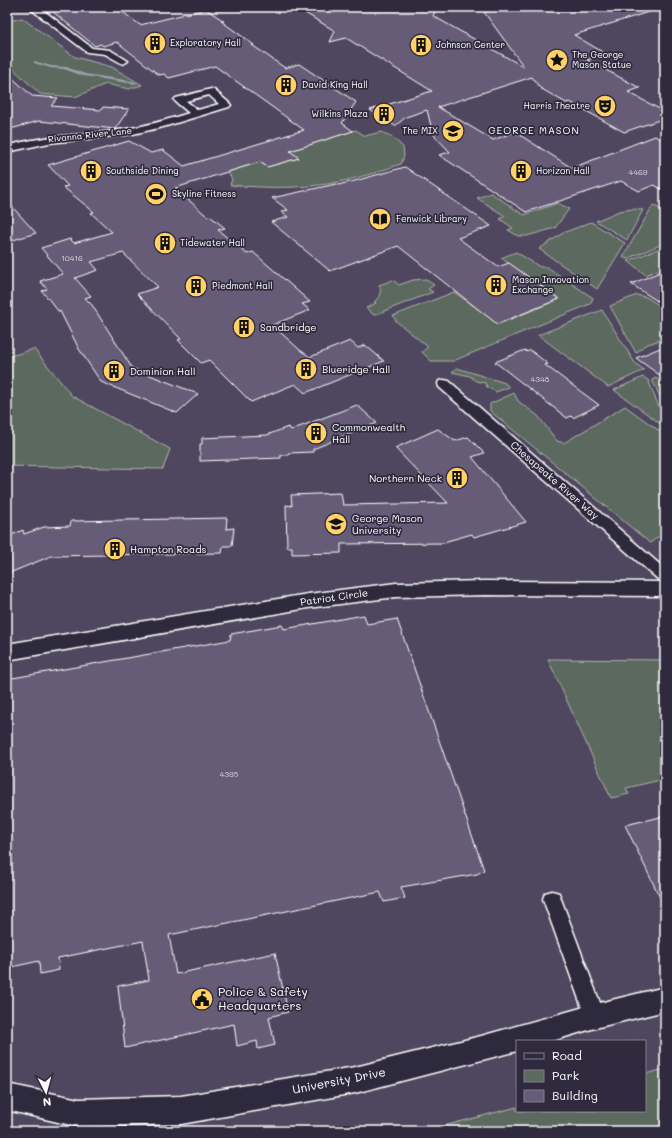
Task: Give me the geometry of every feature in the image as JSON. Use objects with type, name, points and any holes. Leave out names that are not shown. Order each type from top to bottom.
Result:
[{"type":"street","points":[[35,8],[90,50],[107,52],[123,61]]},
{"type":"street","name":"Rivanna River Lane","points":[[7,149],[25,143],[52,139],[137,131],[196,114]]},
{"type":"street","name":"Chesapeake River Way","points":[[444,384],[665,577]]},
{"type":"street","name":"Patriot Circle","points":[[7,652],[308,601],[383,591],[485,588],[665,589]]},
{"type":"street","points":[[552,899],[595,1016]]},
{"type":"street","name":"University Drive","points":[[7,1097],[79,1113],[181,1110],[355,1080],[496,1045],[595,1016],[665,999]]},
{"type":"shaded area","name":"George Mason University","points":[[7,7],[665,7],[665,1131],[7,1131]]},
{"type":"green space","points":[[22,18],[75,57],[112,67],[142,85],[129,89],[106,84],[75,97],[40,94],[7,63],[7,22]]},
{"type":"green space","points":[[356,130],[365,136],[381,132],[391,136],[403,147],[404,156],[401,164],[347,180],[314,186],[264,187],[230,185],[232,179],[228,172],[260,162],[267,167],[299,158],[290,151]]},
{"type":"green space","points":[[491,193],[524,215],[558,203],[569,209],[555,228],[527,236],[518,236],[508,230],[513,228],[500,219],[505,216],[477,198]]},
{"type":"green space","points":[[653,205],[665,212],[665,243],[626,259],[623,257]]},
{"type":"green space","points":[[632,209],[643,210],[627,240],[596,221],[619,211]]},
{"type":"green space","points":[[591,222],[625,243],[597,289],[539,249],[563,233]]},
{"type":"green space","points":[[665,246],[665,267],[646,275],[628,261]]},
{"type":"green space","points":[[516,252],[540,267],[547,267],[593,298],[590,304],[453,361],[431,361],[422,352],[428,347],[396,321],[393,316],[454,292],[499,324],[560,299],[501,258]]},
{"type":"green space","points":[[426,279],[434,285],[428,289],[433,292],[374,315],[366,308],[376,303],[374,302],[378,298],[380,292],[379,285],[393,280],[399,285],[413,280]]},
{"type":"green space","points":[[637,295],[646,297],[665,309],[665,333],[660,340],[645,345],[636,353],[610,306]]},
{"type":"green space","points":[[602,310],[635,363],[644,370],[608,387],[538,335]]},
{"type":"green space","points":[[34,349],[72,396],[170,449],[163,469],[7,466],[7,357]]},
{"type":"green space","points":[[457,368],[505,383],[509,387],[496,392],[487,387],[485,383],[476,381],[470,376],[452,372]]},
{"type":"green space","points":[[643,377],[648,380],[665,422],[665,427],[614,390]]},
{"type":"green space","points":[[656,378],[665,384],[665,407],[652,380]]},
{"type":"green space","points":[[514,393],[518,401],[538,416],[557,441],[564,443],[625,406],[665,435],[665,525],[662,534],[650,543],[490,411],[490,404]]},
{"type":"green space","points":[[548,659],[665,660],[665,779],[626,788],[629,794],[611,798]]},
{"type":"green space","points":[[665,1069],[665,1131],[424,1131],[516,1107],[516,1112],[646,1112],[646,1074]]},
{"type":"building","points":[[70,7],[116,7],[140,25],[206,9],[254,45],[252,45],[285,68],[299,64],[356,102],[342,123],[353,131],[290,151],[299,158],[267,167],[260,162],[175,188],[208,217],[210,216],[225,228],[218,230],[247,254],[253,252],[310,302],[302,304],[310,310],[272,325],[300,350],[310,357],[350,341],[358,348],[365,345],[384,361],[305,393],[295,384],[251,402],[209,360],[201,363],[178,340],[181,339],[137,294],[158,287],[123,253],[91,262],[98,270],[75,278],[91,296],[85,298],[92,305],[132,368],[198,394],[177,413],[101,382],[79,349],[60,311],[59,312],[42,291],[47,289],[40,281],[63,274],[41,248],[70,239],[74,243],[112,232],[91,213],[94,212],[63,187],[68,186],[48,165],[129,141],[151,153],[163,150],[184,166],[304,130],[215,66],[169,78],[164,74],[159,75],[117,42],[103,46],[101,44],[95,46],[52,11]]},
{"type":"building","points":[[295,7],[417,7],[422,10],[437,7],[433,16],[524,67],[484,12],[510,7],[652,7],[652,11],[574,35],[606,54],[587,60],[640,88],[628,92],[665,112],[665,118],[624,132],[570,102],[566,103],[540,88],[532,77],[438,107],[493,140],[515,132],[572,168],[655,136],[665,142],[665,191],[654,185],[639,191],[621,181],[526,212],[439,155],[450,152],[433,134],[427,110],[406,117],[395,126],[370,110],[432,91],[346,38],[330,42],[335,31]]},
{"type":"building","points":[[7,73],[32,96],[58,98],[51,106],[101,110],[103,107],[129,109],[115,129],[39,121],[7,130]]},
{"type":"building","name":"Fenwick Library","points":[[405,167],[491,226],[458,238],[498,267],[509,263],[559,299],[497,324],[398,246],[330,271],[271,222],[288,217],[281,212],[288,210],[272,198],[351,182]]},
{"type":"building","points":[[7,201],[36,233],[7,242]]},
{"type":"building","points":[[665,270],[665,306],[631,284]]},
{"type":"building","points":[[665,346],[665,379],[636,358]]},
{"type":"building","points":[[525,350],[527,352],[530,350],[548,364],[545,365],[599,405],[573,418],[571,416],[567,418],[495,362]]},
{"type":"building","name":"Commonwealth Hall","points":[[357,405],[377,423],[313,449],[313,452],[288,453],[288,455],[281,455],[281,458],[200,461],[200,444],[202,444],[202,438],[267,435],[288,427],[291,430]]},
{"type":"building","name":"Northern Neck","points":[[438,429],[455,441],[468,437],[484,453],[472,457],[526,522],[474,537],[472,534],[447,541],[445,543],[341,544],[341,553],[292,554],[292,547],[287,547],[286,505],[292,506],[291,495],[341,493],[343,505],[448,503],[395,448]]},
{"type":"building","name":"Hampton Roads","points":[[227,518],[226,529],[234,528],[232,546],[223,546],[222,553],[51,556],[7,574],[7,537],[23,530],[24,534],[44,527],[70,526],[71,521]]},
{"type":"building","points":[[364,615],[367,624],[397,619],[484,870],[477,874],[401,887],[405,898],[384,902],[380,892],[169,935],[176,974],[275,953],[288,1012],[269,1017],[275,1045],[258,1049],[257,1041],[237,1046],[234,1024],[125,1048],[118,986],[149,980],[143,941],[58,958],[59,970],[40,974],[39,961],[7,968],[7,679],[230,640],[231,634],[282,625],[284,629]]},
{"type":"building","points":[[665,816],[665,908],[625,825]]},
{"type":"waterway","points":[[35,62],[51,67],[65,68],[84,75],[135,83]]},
{"type":"place","name":"Exploratory Hall","points":[[155,43]]},
{"type":"place","name":"Johnson Center","points":[[421,45]]},
{"type":"place","name":"The George Mason Statue","points":[[557,60]]},
{"type":"place","name":"David King Hall","points":[[286,85]]},
{"type":"place","name":"Harris Theatre","points":[[605,106]]},
{"type":"place","name":"Wilkins Plaza","points":[[384,114]]},
{"type":"place","name":"The MIX","points":[[453,131]]},
{"type":"place","name":"Southside Dining","points":[[91,171]]},
{"type":"place","name":"Horizon Hall","points":[[521,171]]},
{"type":"place","name":"Skyline Fitness","points":[[156,194]]},
{"type":"place","name":"Fenwick Library","points":[[380,219]]},
{"type":"place","name":"Tidewater Hall","points":[[165,243]]},
{"type":"place","name":"Mason Innovation Exchange","points":[[496,285]]},
{"type":"place","name":"Piedmont Hall","points":[[196,286]]},
{"type":"place","name":"Sandbridge","points":[[244,327]]},
{"type":"place","name":"Blueridge Hall","points":[[306,369]]},
{"type":"place","name":"Dominion Hall","points":[[114,371]]},
{"type":"place","name":"Commonwealth Hall","points":[[316,433]]},
{"type":"place","name":"Northern Neck","points":[[457,478]]},
{"type":"place","name":"George Mason University","points":[[336,524]]},
{"type":"place","name":"Hampton Roads","points":[[115,549]]},
{"type":"place","name":"Police & Safety Headquarters","points":[[202,999]]},
{"type":"district","name":"GEORGE MASON","points":[[534,130]]}]
